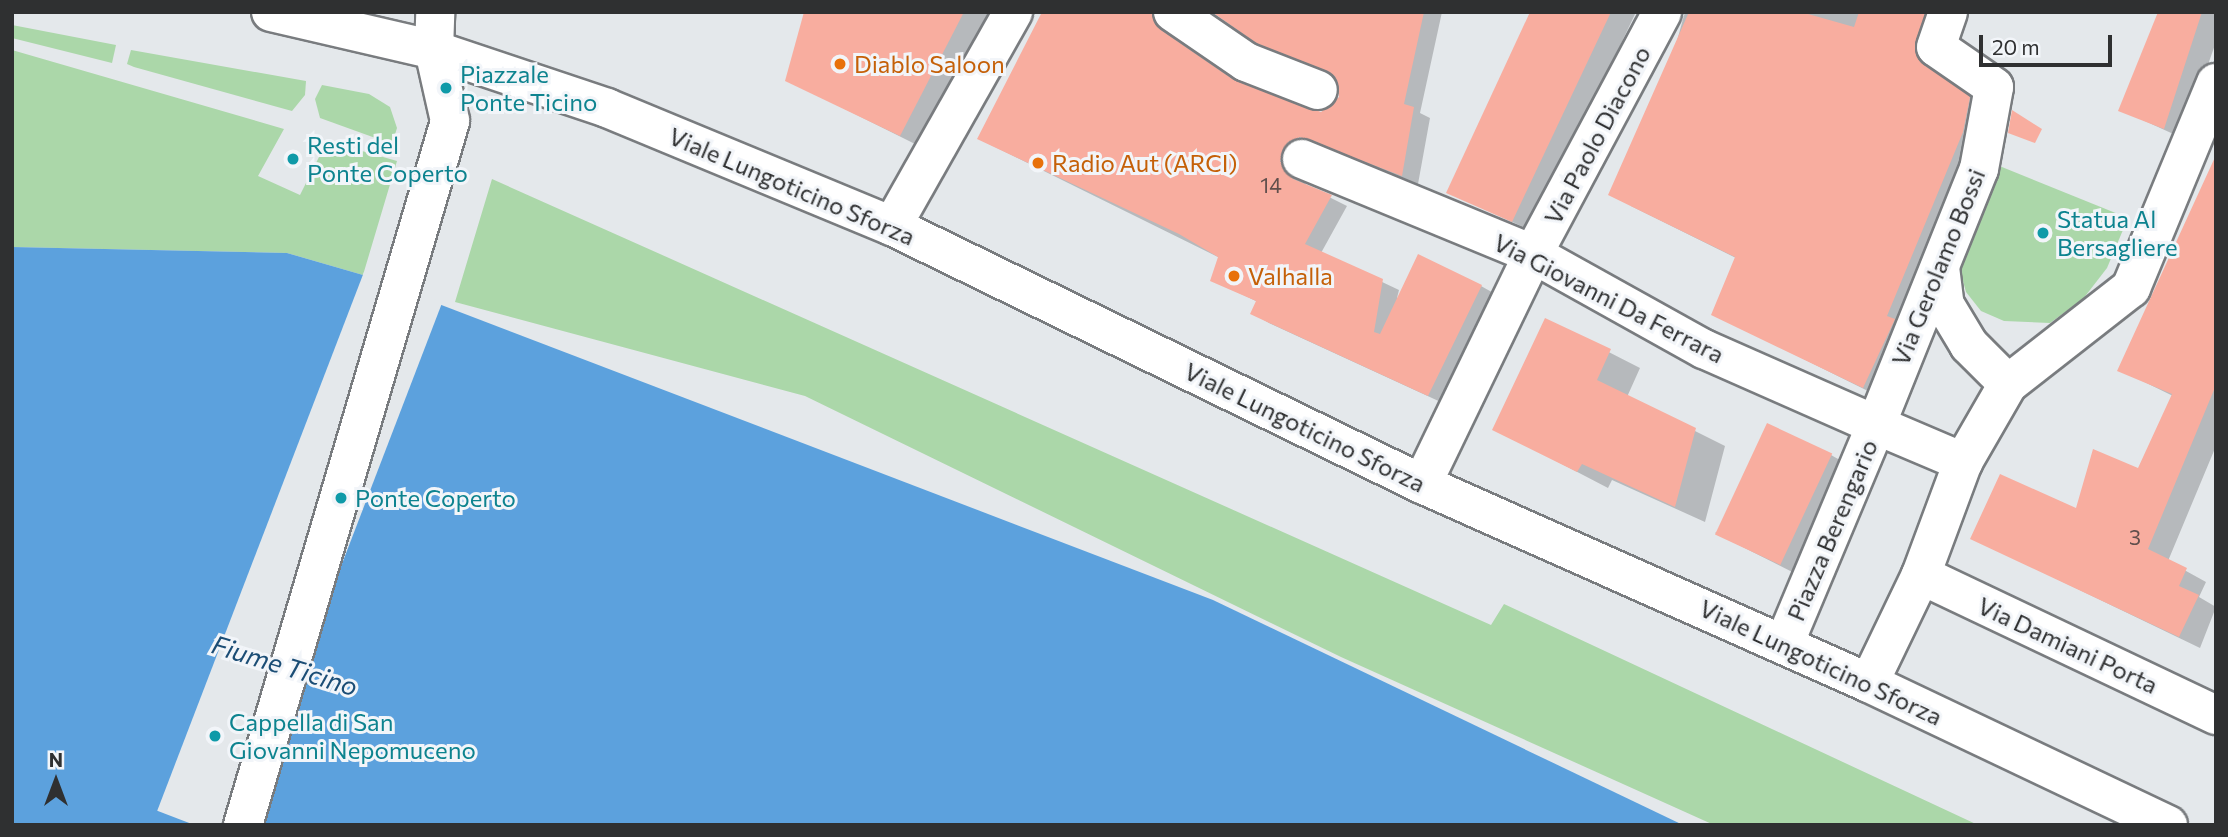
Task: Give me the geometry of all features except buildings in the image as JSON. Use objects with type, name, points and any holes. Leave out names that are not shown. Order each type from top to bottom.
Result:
[{"type":"street","name":"Viale Lungoticino Sforza","points":[[271,12],[434,50],[607,108],[892,226],[1422,484],[1784,644],[2168,825]]},
{"type":"street","points":[[243,825],[436,159],[450,121],[434,50],[435,12]]},
{"type":"street","points":[[892,226],[1013,12]]},
{"type":"street","points":[[1173,12],[1247,62],[1318,90]]},
{"type":"street","name":"Via Paolo Diacono","points":[[1422,484],[1533,254],[1662,12]]},
{"type":"street","name":"Via Gerolamo Bossi","points":[[1876,425],[1979,169],[1994,87],[1936,47],[1948,12]]},
{"type":"street","points":[[1869,683],[1921,575],[1963,463],[2008,384],[2131,288],[2165,216],[2216,83]]},
{"type":"street","name":"Via Giovanni Da Ferrara","points":[[1302,159],[1533,254],[1692,343],[1876,425]]},
{"type":"street","points":[[1940,267],[1945,305],[1969,345],[2008,384]]},
{"type":"street","name":"Piazza Berengario","points":[[1784,644],[1876,425],[1963,463]]},
{"type":"street","name":"Via Damiani Porta","points":[[1921,575],[2216,715]]},
{"type":"green space","points":[[12,25],[116,45],[112,63],[12,38]]},
{"type":"green space","points":[[12,50],[284,129],[258,176],[300,195],[327,141],[397,161],[363,275],[287,253],[12,247]]},
{"type":"green space","points":[[131,50],[306,81],[305,95],[292,111],[134,67],[127,64]]},
{"type":"green space","points":[[322,85],[369,94],[390,107],[397,128],[392,144],[320,118],[315,99]]},
{"type":"green space","points":[[1997,165],[2128,218],[2107,268],[2083,299],[2050,323],[2004,321],[1981,311],[1966,292],[1960,270],[1968,232]]},
{"type":"green space","points":[[492,179],[1491,625],[1504,604],[1978,825],[1714,825],[1341,657],[805,396],[455,302]]},
{"type":"water","name":"Fiume Ticino","points":[[12,247],[287,253],[363,275],[1213,600],[1683,825],[12,825]]},
{"type":"pier","name":"Ponte Coperto","points":[[364,272],[442,302],[242,825],[195,825],[157,811]]},
{"type":"place","name":"Diablo Saloon","points":[[840,64]]},
{"type":"place","name":"Piazzale Ponte Ticino","points":[[446,88]]},
{"type":"place","name":"Resti del Ponte Coperto","points":[[293,159]]},
{"type":"place","name":"Radio Aut (ARCI)","points":[[1038,163]]},
{"type":"place","name":"Statua Al Bersagliere","points":[[2043,233]]},
{"type":"place","name":"Valhalla","points":[[1234,276]]},
{"type":"place","name":"Ponte Coperto","points":[[341,498]]},
{"type":"place","name":"Cappella di San Giovanni Nepomuceno","points":[[215,736]]}]
